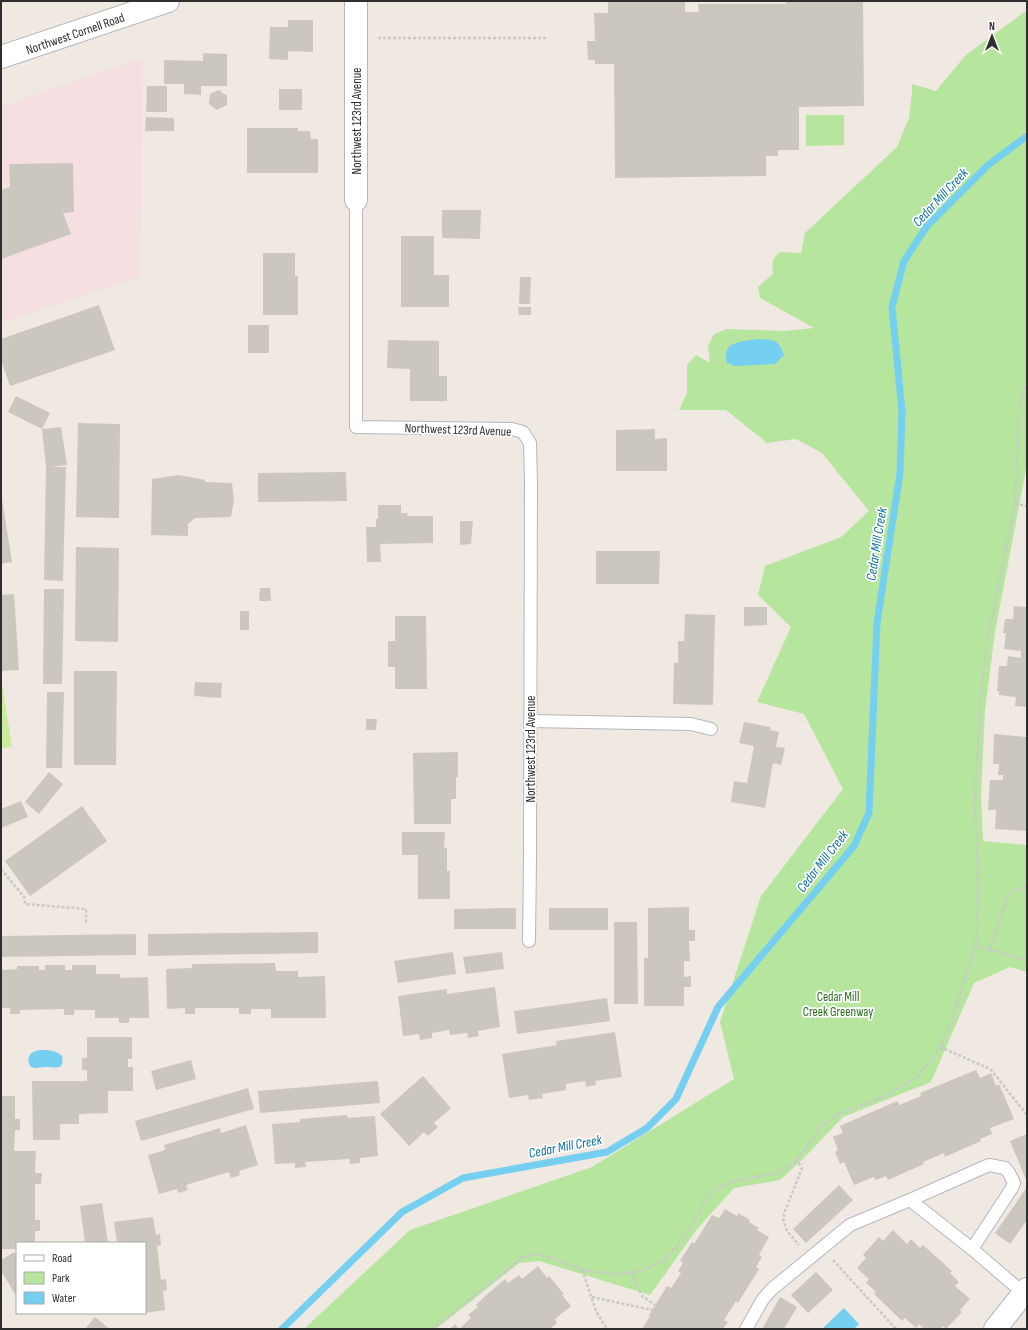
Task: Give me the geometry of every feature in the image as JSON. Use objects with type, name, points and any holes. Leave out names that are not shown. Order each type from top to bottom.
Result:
[{"type":"street","name":"Northwest Cornell Road","points":[[2,57],[168,1]]},
{"type":"street","name":"Northwest 123rd Avenue","points":[[356,1],[356,200]]},
{"type":"street","points":[[995,1329],[1026,1293]]},
{"type":"lane","name":"Northwest 123rd Avenue","points":[[356,200],[356,427],[512,429],[523,432],[530,443],[529,941]]},
{"type":"lane","points":[[530,721],[691,724],[711,729]]},
{"type":"lane","points":[[746,1329],[763,1299],[772,1289],[850,1225],[989,1165],[1004,1168],[1014,1183],[972,1249]]},
{"type":"lane","points":[[910,1200],[1026,1293]]},
{"type":"path","points":[[376,38],[548,38]]},
{"type":"path","points":[[432,1329],[524,1257],[537,1254],[554,1258],[582,1270],[615,1274],[640,1271],[662,1262],[684,1238],[709,1195],[729,1182],[777,1173],[793,1164],[820,1127],[837,1115],[883,1097],[916,1078],[940,1047],[951,1023],[976,946],[978,878],[975,799],[982,695],[987,642],[1015,504],[1019,403],[1027,382]]},
{"type":"path","points":[[1015,504],[1027,506]]},
{"type":"path","points":[[1,869],[24,897],[25,904],[86,909],[86,924]]},
{"type":"path","points":[[990,950],[1008,896],[1013,891],[1027,886]]},
{"type":"path","points":[[976,946],[1027,960]]},
{"type":"path","points":[[940,1047],[992,1071],[1027,1115]]},
{"type":"path","points":[[796,1159],[802,1168],[783,1219],[787,1231],[810,1257]]},
{"type":"path","points":[[822,1248],[896,1329]]},
{"type":"path","points":[[582,1270],[596,1311],[607,1329]]},
{"type":"path","points":[[632,1272],[641,1295],[655,1305]]},
{"type":"path","points":[[591,1297],[652,1310]]},
{"type":"shaded area","points":[[143,57],[140,276],[1,323],[1,107]]},
{"type":"green space","name":"Cedar Mill Creek Greenway","points":[[1027,10],[1027,464],[995,632],[985,711],[981,793],[983,841],[1027,845],[1027,972],[1010,967],[974,983],[931,1082],[843,1117],[802,1160],[780,1180],[734,1188],[698,1228],[650,1295],[539,1261],[519,1263],[436,1329],[304,1329],[410,1230],[592,1167],[734,1079],[720,1022],[761,896],[843,789],[804,714],[757,702],[791,627],[758,595],[765,566],[841,537],[869,511],[822,453],[796,439],[767,443],[726,410],[679,410],[687,393],[687,365],[696,355],[710,363],[708,346],[714,334],[727,329],[785,331],[814,328],[760,298],[758,287],[773,274],[772,264],[775,257],[780,252],[801,253],[805,233],[897,147],[909,118],[912,84],[936,91],[966,55]]},
{"type":"green space","points":[[806,115],[844,115],[844,145],[806,146]]},
{"type":"green space","points":[[1,685],[12,747],[1,748]]},
{"type":"water","points":[[757,339],[774,341],[780,345],[784,355],[775,364],[735,366],[727,363],[727,350],[730,347],[739,342]]},
{"type":"water","points":[[40,1050],[52,1051],[62,1056],[62,1065],[58,1068],[31,1067],[28,1060],[31,1054]]},
{"type":"water","points":[[844,1308],[859,1324],[854,1329],[822,1329]]},
{"type":"building","points":[[608,1],[685,1],[685,12],[699,12],[698,4],[786,4],[786,1],[863,1],[864,106],[799,107],[799,150],[778,150],[778,156],[766,156],[766,176],[615,178],[614,64],[595,64],[595,60],[588,60],[587,41],[595,41],[594,13],[608,13]]},
{"type":"building","points":[[288,20],[313,20],[313,52],[288,51],[288,60],[269,59],[270,27],[288,27]]},
{"type":"building","points":[[203,53],[227,54],[227,86],[201,86],[201,95],[184,94],[184,84],[164,84],[164,60],[203,61]]},
{"type":"building","points":[[147,86],[167,86],[167,112],[146,112]]},
{"type":"building","points":[[279,89],[302,89],[302,110],[279,110]]},
{"type":"building","points":[[219,90],[227,96],[227,105],[217,110],[209,104],[210,94]]},
{"type":"building","points":[[146,117],[174,118],[174,131],[145,131]]},
{"type":"building","points":[[247,128],[298,128],[298,131],[310,131],[311,139],[318,139],[318,173],[247,173]]},
{"type":"building","points":[[73,163],[74,212],[63,213],[71,234],[1,259],[1,190],[10,187],[9,164]]},
{"type":"building","points":[[442,210],[481,210],[480,239],[442,238]]},
{"type":"building","points":[[401,236],[434,236],[434,275],[449,275],[449,307],[401,307]]},
{"type":"building","points":[[263,253],[295,253],[295,276],[298,276],[298,315],[263,315]]},
{"type":"building","points":[[520,277],[531,277],[530,304],[519,304]]},
{"type":"building","points":[[99,305],[115,350],[10,386],[1,360],[1,339]]},
{"type":"building","points":[[518,307],[531,307],[531,315],[519,315]]},
{"type":"building","points":[[248,325],[269,325],[269,353],[248,353]]},
{"type":"building","points":[[388,340],[439,341],[439,376],[447,376],[447,401],[410,401],[410,369],[387,368]]},
{"type":"building","points":[[16,396],[50,413],[42,429],[8,412]]},
{"type":"building","points":[[78,423],[120,424],[119,518],[76,517]]},
{"type":"building","points":[[61,427],[67,465],[51,467],[66,467],[63,581],[44,580],[46,467],[42,429]]},
{"type":"building","points":[[655,429],[655,439],[667,438],[667,471],[616,471],[616,430]]},
{"type":"building","points":[[346,472],[347,501],[258,502],[258,473]]},
{"type":"building","points":[[179,475],[205,480],[205,482],[232,483],[234,500],[231,517],[195,518],[188,524],[188,536],[151,535],[152,479]]},
{"type":"building","points":[[1,493],[12,562],[1,564]]},
{"type":"building","points":[[378,505],[401,505],[401,513],[408,513],[407,516],[433,516],[433,543],[380,544],[381,562],[367,562],[366,527],[376,527],[376,519],[378,519]]},
{"type":"building","points":[[460,521],[473,521],[471,544],[460,545]]},
{"type":"building","points":[[76,547],[119,548],[118,642],[75,641]]},
{"type":"building","points":[[596,551],[660,551],[659,584],[596,584]]},
{"type":"building","points":[[260,588],[270,588],[271,601],[259,601]]},
{"type":"building","points":[[44,589],[64,589],[62,684],[43,684]]},
{"type":"building","points":[[14,594],[19,670],[1,671],[1,595]]},
{"type":"building","points":[[1014,606],[1027,607],[1027,707],[1015,706],[1016,697],[999,695],[999,691],[997,691],[999,666],[1007,666],[1008,656],[1021,658],[1021,651],[1004,649],[1006,633],[1003,633],[1005,619],[1013,619]]},
{"type":"building","points":[[744,607],[767,607],[767,625],[744,626]]},
{"type":"building","points":[[240,611],[249,611],[249,630],[240,630]]},
{"type":"building","points":[[685,614],[715,615],[713,705],[673,704],[674,663],[678,663],[678,641],[684,641]]},
{"type":"building","points":[[395,616],[426,616],[427,689],[395,689],[395,667],[388,667],[388,641],[395,641]]},
{"type":"building","points":[[74,671],[117,671],[116,765],[74,765]]},
{"type":"building","points":[[195,682],[222,683],[221,698],[194,696]]},
{"type":"building","points":[[47,692],[64,692],[62,768],[46,768]]},
{"type":"building","points":[[366,719],[377,719],[376,730],[366,730]]},
{"type":"building","points":[[744,722],[770,727],[770,730],[779,732],[776,747],[785,748],[781,765],[773,763],[765,808],[731,802],[734,781],[747,783],[754,746],[739,743]]},
{"type":"building","points":[[994,734],[1027,737],[1027,831],[995,829],[996,810],[988,810],[990,780],[1003,780],[1003,775],[998,775],[999,764],[993,764]]},
{"type":"building","points":[[458,752],[456,799],[451,799],[451,824],[414,824],[413,753]]},
{"type":"building","points":[[49,772],[63,784],[39,814],[25,802]]},
{"type":"building","points":[[21,801],[28,817],[1,828],[1,809]]},
{"type":"building","points":[[82,806],[107,841],[30,896],[5,861]]},
{"type":"building","points":[[402,832],[445,832],[444,848],[447,848],[447,871],[450,871],[450,899],[418,899],[418,855],[402,855]]},
{"type":"building","points":[[689,907],[689,930],[695,930],[695,941],[689,941],[690,961],[684,961],[684,977],[691,976],[691,987],[684,987],[684,1006],[644,1006],[644,958],[648,958],[648,908]]},
{"type":"building","points":[[516,908],[516,929],[454,929],[454,909]]},
{"type":"building","points":[[549,908],[608,908],[608,930],[549,930]]},
{"type":"building","points":[[614,922],[637,922],[638,1004],[614,1004]]},
{"type":"building","points":[[318,932],[318,953],[148,956],[148,934]]},
{"type":"building","points":[[136,934],[136,955],[1,957],[1,936]]},
{"type":"building","points":[[453,952],[456,974],[398,983],[394,961]]},
{"type":"building","points":[[502,952],[504,969],[466,974],[463,957]]},
{"type":"building","points":[[275,963],[276,971],[298,971],[298,977],[325,976],[326,1018],[271,1018],[271,1009],[251,1009],[251,1014],[239,1014],[239,1008],[195,1008],[195,1014],[185,1014],[185,1008],[167,1009],[166,969],[192,968],[192,964]]},
{"type":"building","points":[[45,965],[65,965],[65,970],[72,970],[72,965],[96,965],[96,974],[120,974],[120,978],[148,977],[149,1018],[129,1018],[129,1023],[119,1023],[119,1018],[95,1018],[95,1010],[74,1010],[74,1015],[64,1015],[64,1009],[20,1010],[20,1014],[10,1014],[10,1008],[1,1008],[1,970],[17,969],[17,966],[39,966],[39,970],[45,970]]},
{"type":"building","points":[[495,987],[500,1027],[478,1031],[479,1036],[468,1038],[467,1033],[450,1035],[449,1030],[432,1033],[432,1038],[420,1040],[419,1034],[403,1036],[398,996],[447,989],[447,994]]},
{"type":"building","points":[[607,998],[610,1021],[517,1034],[514,1011]]},
{"type":"building","points":[[615,1032],[622,1077],[595,1081],[596,1085],[586,1087],[585,1081],[566,1084],[566,1090],[542,1094],[543,1098],[529,1100],[528,1095],[509,1098],[502,1054],[557,1045],[556,1041]]},
{"type":"building","points":[[87,1037],[132,1037],[132,1059],[128,1059],[128,1067],[133,1067],[133,1091],[108,1091],[108,1113],[79,1114],[79,1124],[60,1124],[60,1140],[33,1140],[32,1081],[87,1081],[87,1070],[82,1070],[82,1058],[87,1058]]},
{"type":"building","points":[[191,1060],[196,1079],[156,1090],[151,1071]]},
{"type":"building","points":[[976,1070],[980,1078],[991,1073],[996,1086],[999,1084],[1014,1119],[990,1128],[992,1134],[980,1139],[981,1141],[945,1157],[944,1153],[923,1162],[924,1164],[888,1180],[886,1176],[876,1180],[874,1177],[854,1185],[844,1162],[840,1164],[835,1152],[838,1150],[833,1137],[843,1133],[840,1126],[897,1101],[899,1105],[921,1096],[920,1093]]},
{"type":"building","points":[[423,1076],[451,1108],[434,1123],[438,1127],[428,1136],[424,1132],[409,1146],[380,1114]]},
{"type":"building","points":[[378,1081],[380,1103],[260,1113],[258,1091]]},
{"type":"building","points":[[248,1088],[254,1109],[141,1141],[135,1121]]},
{"type":"building","points":[[1,1096],[15,1096],[15,1119],[20,1119],[20,1130],[15,1130],[14,1151],[36,1151],[35,1173],[42,1173],[41,1184],[35,1184],[35,1220],[40,1220],[40,1231],[35,1231],[35,1242],[16,1242],[16,1249],[1,1249]]},
{"type":"building","points":[[347,1115],[348,1118],[375,1116],[378,1156],[360,1158],[360,1163],[350,1164],[349,1159],[305,1162],[306,1167],[295,1168],[295,1163],[275,1164],[272,1124],[300,1122],[300,1119]]},
{"type":"building","points":[[246,1125],[258,1165],[239,1171],[240,1175],[231,1178],[229,1172],[186,1185],[188,1190],[178,1193],[177,1189],[159,1194],[148,1155],[165,1150],[164,1145],[220,1128],[221,1133]]},
{"type":"building","points":[[1027,1134],[1027,1182],[1010,1141]]},
{"type":"building","points":[[839,1185],[853,1200],[806,1243],[793,1229]]},
{"type":"building","points":[[1027,1187],[1027,1220],[1010,1244],[995,1233]]},
{"type":"building","points":[[102,1203],[108,1242],[85,1242],[80,1206]]},
{"type":"building","points":[[725,1209],[737,1216],[738,1213],[750,1220],[749,1222],[759,1228],[757,1230],[769,1237],[759,1255],[762,1257],[756,1267],[759,1269],[738,1303],[736,1301],[724,1320],[728,1322],[723,1329],[642,1329],[667,1286],[671,1288],[681,1273],[678,1271],[683,1263],[680,1261],[692,1242],[694,1244],[712,1215],[719,1218]]},
{"type":"building","points":[[153,1217],[156,1235],[160,1234],[161,1245],[157,1246],[161,1280],[166,1279],[167,1290],[163,1291],[165,1310],[146,1313],[146,1242],[117,1242],[114,1222]]},
{"type":"building","points":[[893,1230],[907,1244],[911,1239],[920,1248],[923,1245],[952,1271],[950,1273],[959,1282],[955,1286],[970,1299],[960,1310],[962,1312],[946,1329],[943,1326],[941,1329],[924,1329],[919,1324],[916,1328],[905,1318],[902,1321],[874,1294],[876,1292],[866,1283],[869,1279],[857,1268],[866,1258],[863,1255],[879,1237],[883,1241]]},
{"type":"building","points":[[14,1252],[16,1255],[16,1295],[1,1271],[1,1260]]},
{"type":"building","points":[[538,1266],[547,1278],[549,1276],[564,1294],[562,1295],[571,1306],[555,1319],[557,1323],[552,1327],[553,1329],[459,1329],[471,1318],[468,1315],[478,1307],[476,1305],[505,1279],[508,1283],[519,1275],[522,1279]]},
{"type":"building","points":[[816,1272],[833,1290],[808,1313],[791,1295]]},
{"type":"building","points":[[780,1297],[797,1307],[784,1329],[762,1329]]},
{"type":"building","points":[[95,1317],[110,1329],[85,1329]]},
{"type":"building","points":[[455,1324],[459,1329],[450,1329]]},
{"type":"waterway","name":"Cedar Mill Creek","points":[[282,1329],[402,1212],[463,1178],[607,1152],[647,1128],[676,1099],[718,1007],[854,846],[869,813],[877,623],[900,473],[902,412],[892,307],[904,261],[927,226],[988,165],[1027,136]]}]
